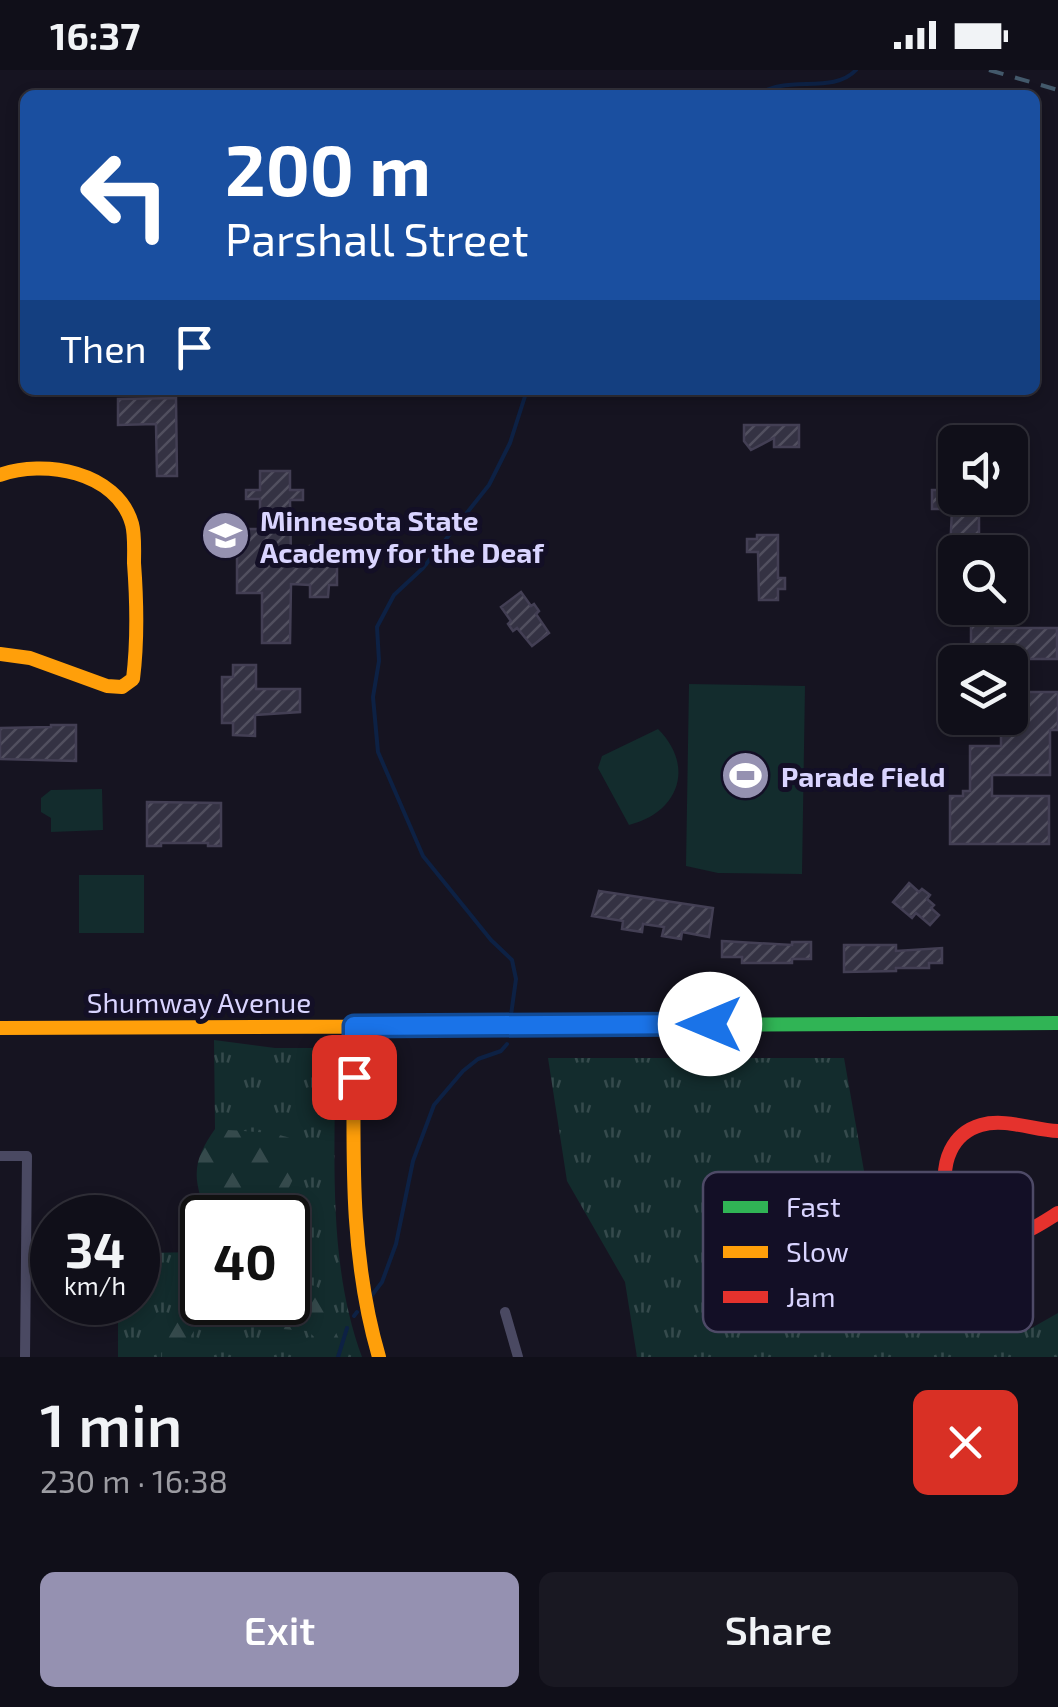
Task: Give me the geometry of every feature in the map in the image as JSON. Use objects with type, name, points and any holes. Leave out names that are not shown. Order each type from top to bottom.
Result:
[{"type":"street","points":[[0,475],[14,467],[43,467],[93,481],[125,506],[132,524],[140,634],[133,679],[122,687],[106,686],[30,658],[0,654]]},
{"type":"street","name":"Shumway Avenue","points":[[0,1028],[1058,1024]]},
{"type":"street","points":[[354,1026],[353,1249],[368,1325],[379,1357]]},
{"type":"street","points":[[947,1172],[948,1152],[966,1130],[994,1124],[1058,1131]]},
{"type":"street","points":[[0,1156],[27,1156],[25,1357]]},
{"type":"street","points":[[1033,1227],[1058,1213]]},
{"type":"street","points":[[504,1312],[518,1357]]},
{"type":"green space","name":"Parade Field","points":[[689,684],[805,686],[802,874],[718,873],[686,866]]},
{"type":"green space","points":[[658,729],[676,758],[676,787],[660,810],[629,825],[598,768],[602,756]]},
{"type":"green space","points":[[102,789],[103,830],[51,832],[51,818],[41,812],[41,798],[51,790]]},
{"type":"green space","points":[[79,875],[144,875],[144,933],[79,933]]},
{"type":"green space","points":[[214,1040],[275,1048],[335,1048],[338,1243],[351,1320],[362,1357],[118,1357],[118,1325],[160,1325],[160,1253],[180,1252],[180,1325],[310,1325],[310,1195],[216,1195]]},
{"type":"green space","points":[[548,1058],[844,1058],[864,1172],[703,1172],[703,1332],[1033,1332],[1033,1327],[1058,1313],[1058,1357],[637,1357],[625,1282],[567,1181]]},
{"type":"green space","points":[[215,1129],[269,1133],[294,1141],[301,1156],[284,1195],[200,1195],[198,1160]]},
{"type":"green space","points":[[310,1285],[316,1286],[330,1298],[333,1326],[347,1357],[328,1357],[326,1346],[307,1331],[234,1325],[310,1325]]},
{"type":"green space","points":[[180,1300],[180,1325],[205,1325],[194,1331],[185,1345],[187,1357],[162,1357],[164,1334]]},
{"type":"building","points":[[176,398],[177,476],[157,476],[156,424],[118,425],[118,399]]},
{"type":"building","points":[[744,425],[799,425],[799,447],[774,447],[774,438],[751,450],[744,441]]},
{"type":"building","points":[[260,471],[290,471],[290,490],[303,490],[303,500],[290,500],[291,559],[310,559],[310,546],[329,546],[329,559],[337,559],[337,585],[329,585],[328,597],[310,597],[310,585],[291,584],[290,643],[262,643],[262,593],[237,593],[237,529],[260,529],[260,499],[246,499],[246,490],[260,490]]},
{"type":"building","points":[[932,490],[938,490],[938,509],[932,509]]},
{"type":"building","points":[[952,515],[979,515],[979,535],[951,535]]},
{"type":"building","points":[[757,535],[778,535],[778,578],[785,578],[785,589],[778,589],[778,600],[759,600],[758,552],[747,552],[747,539],[757,539]]},
{"type":"building","points":[[521,592],[539,611],[536,614],[549,633],[532,646],[517,628],[513,631],[501,607]]},
{"type":"building","points":[[971,625],[1057,628],[1057,659],[1028,659],[1028,645],[971,645]]},
{"type":"building","points":[[233,665],[256,665],[256,689],[300,689],[300,712],[255,715],[255,736],[233,735],[233,723],[222,723],[222,677],[233,677]]},
{"type":"building","points":[[1028,692],[1058,692],[1058,730],[1050,730],[1050,775],[992,775],[992,796],[1049,796],[1049,844],[950,844],[950,796],[963,796],[963,791],[970,791],[970,746],[1001,746],[1001,735],[1028,735]]},
{"type":"building","points":[[76,725],[76,761],[0,759],[0,728]]},
{"type":"building","points":[[147,802],[221,803],[221,846],[147,846]]},
{"type":"building","points":[[909,883],[930,895],[927,899],[934,905],[931,908],[939,915],[930,925],[916,913],[912,918],[893,902]]},
{"type":"building","points":[[599,891],[713,908],[709,937],[682,932],[681,939],[662,936],[664,927],[643,924],[642,932],[622,929],[623,921],[592,916]]},
{"type":"building","points":[[722,941],[792,945],[811,942],[811,959],[742,963],[742,957],[722,957]]},
{"type":"building","points":[[844,945],[896,945],[896,951],[942,948],[942,963],[929,963],[929,968],[844,972]]},
{"type":"waterway","points":[[767,90],[835,82],[856,70]]},
{"type":"waterway","points":[[511,1015],[516,979],[512,960],[423,856],[378,752],[373,697],[379,661],[377,627],[394,595],[423,568],[489,485],[510,443],[525,395]]},
{"type":"waterway","points":[[369,1299],[382,1282],[396,1244],[413,1161],[434,1105],[463,1071],[507,1044]]},
{"type":"waterway","points":[[354,1316],[357,1312]]},
{"type":"waterway","points":[[338,1357],[347,1328]]},
{"type":"railway","points":[[989,70],[1058,90]]},
{"type":"traffic: fast","points":[[456,1026],[1058,1023]]},
{"type":"traffic: slow","points":[[0,475],[17,470],[57,469],[95,481],[111,492],[124,506],[133,528],[136,621],[133,679],[122,687],[107,686],[30,658],[0,654]]},
{"type":"traffic: slow","points":[[354,1026],[357,1234],[379,1357]]},
{"type":"traffic: slow","points":[[0,1028],[456,1026]]},
{"type":"traffic: jam","points":[[945,1172],[951,1150],[962,1135],[981,1125],[1010,1124],[1058,1131]]},
{"type":"traffic: jam","points":[[1033,1228],[1058,1213]]},
{"type":"place","name":"Minnesota State Academy for the Deaf","points":[[225,536]]},
{"type":"place","name":"Parade Field","points":[[746,776]]},
{"type":"route","points":[[354,1077],[354,1026],[710,1024]]}]
